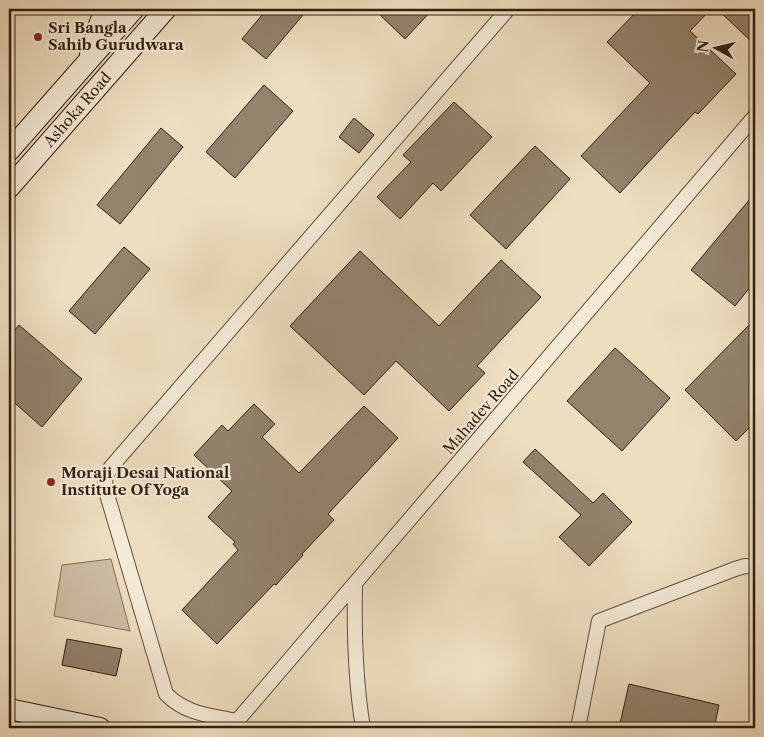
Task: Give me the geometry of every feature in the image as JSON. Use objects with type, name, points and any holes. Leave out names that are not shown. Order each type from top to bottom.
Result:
[{"type":"main road","points":[[87,62],[100,22],[111,9]]},
{"type":"main road","name":"Ashoka Road","points":[[9,151],[134,9]]},
{"type":"main road","name":"Ashoka Road","points":[[9,188],[166,9]]},
{"type":"main road","points":[[9,709],[100,728]]},
{"type":"street","points":[[233,725],[188,710],[176,704],[166,694],[106,491],[105,479],[111,467],[508,9]]},
{"type":"street","name":"Mahadev Road","points":[[233,725],[355,585],[755,116]]},
{"type":"street","points":[[578,728],[599,621],[735,569],[744,566],[755,567]]},
{"type":"street","points":[[355,585],[355,655],[358,699],[363,728]]},
{"type":"shaded area","points":[[111,559],[130,631],[54,616],[62,565]]},
{"type":"shaded area","points":[[9,716],[70,728],[41,728],[9,722]]},
{"type":"building","points":[[267,9],[308,9],[266,59],[242,39]]},
{"type":"building","points":[[374,9],[433,9],[405,39]]},
{"type":"building","points":[[639,9],[711,9],[690,31],[736,74],[698,114],[695,112],[620,193],[581,156],[650,83],[607,42]]},
{"type":"building","points":[[717,9],[755,9],[755,45]]},
{"type":"building","points":[[264,85],[293,111],[235,178],[206,152]]},
{"type":"building","points":[[454,102],[492,137],[441,191],[433,183],[400,219],[377,197],[411,162],[403,155]]},
{"type":"building","points":[[354,118],[374,135],[359,153],[339,137]]},
{"type":"building","points":[[161,128],[183,147],[120,224],[97,205]]},
{"type":"building","points":[[535,146],[570,179],[506,249],[470,215]]},
{"type":"building","points":[[755,193],[755,281],[735,306],[691,270]]},
{"type":"building","points":[[124,247],[150,269],[95,334],[69,311]]},
{"type":"building","points":[[360,251],[439,326],[501,260],[541,297],[477,366],[485,373],[449,411],[396,361],[364,395],[290,326]]},
{"type":"building","points":[[755,319],[755,422],[736,441],[685,390]]},
{"type":"building","points":[[19,325],[82,379],[42,427],[9,398],[9,337]]},
{"type":"building","points":[[615,348],[670,398],[622,451],[567,401]]},
{"type":"building","points":[[254,404],[275,424],[262,437],[299,473],[364,406],[398,438],[328,514],[334,520],[276,585],[274,584],[217,644],[182,610],[238,550],[233,544],[235,542],[208,517],[232,491],[194,455],[222,425],[228,431]]},
{"type":"building","points":[[535,449],[593,503],[603,493],[632,522],[589,566],[559,537],[581,515],[523,462]]},
{"type":"building","points":[[67,639],[122,649],[116,676],[62,665]]},
{"type":"building","points":[[629,684],[719,705],[714,728],[619,728]]},
{"type":"place","name":"Sri Bangla Sahib Gurudwara","points":[[38,37]]},
{"type":"place","name":"Moraji Desai National Institute Of Yoga","points":[[51,482]]}]
